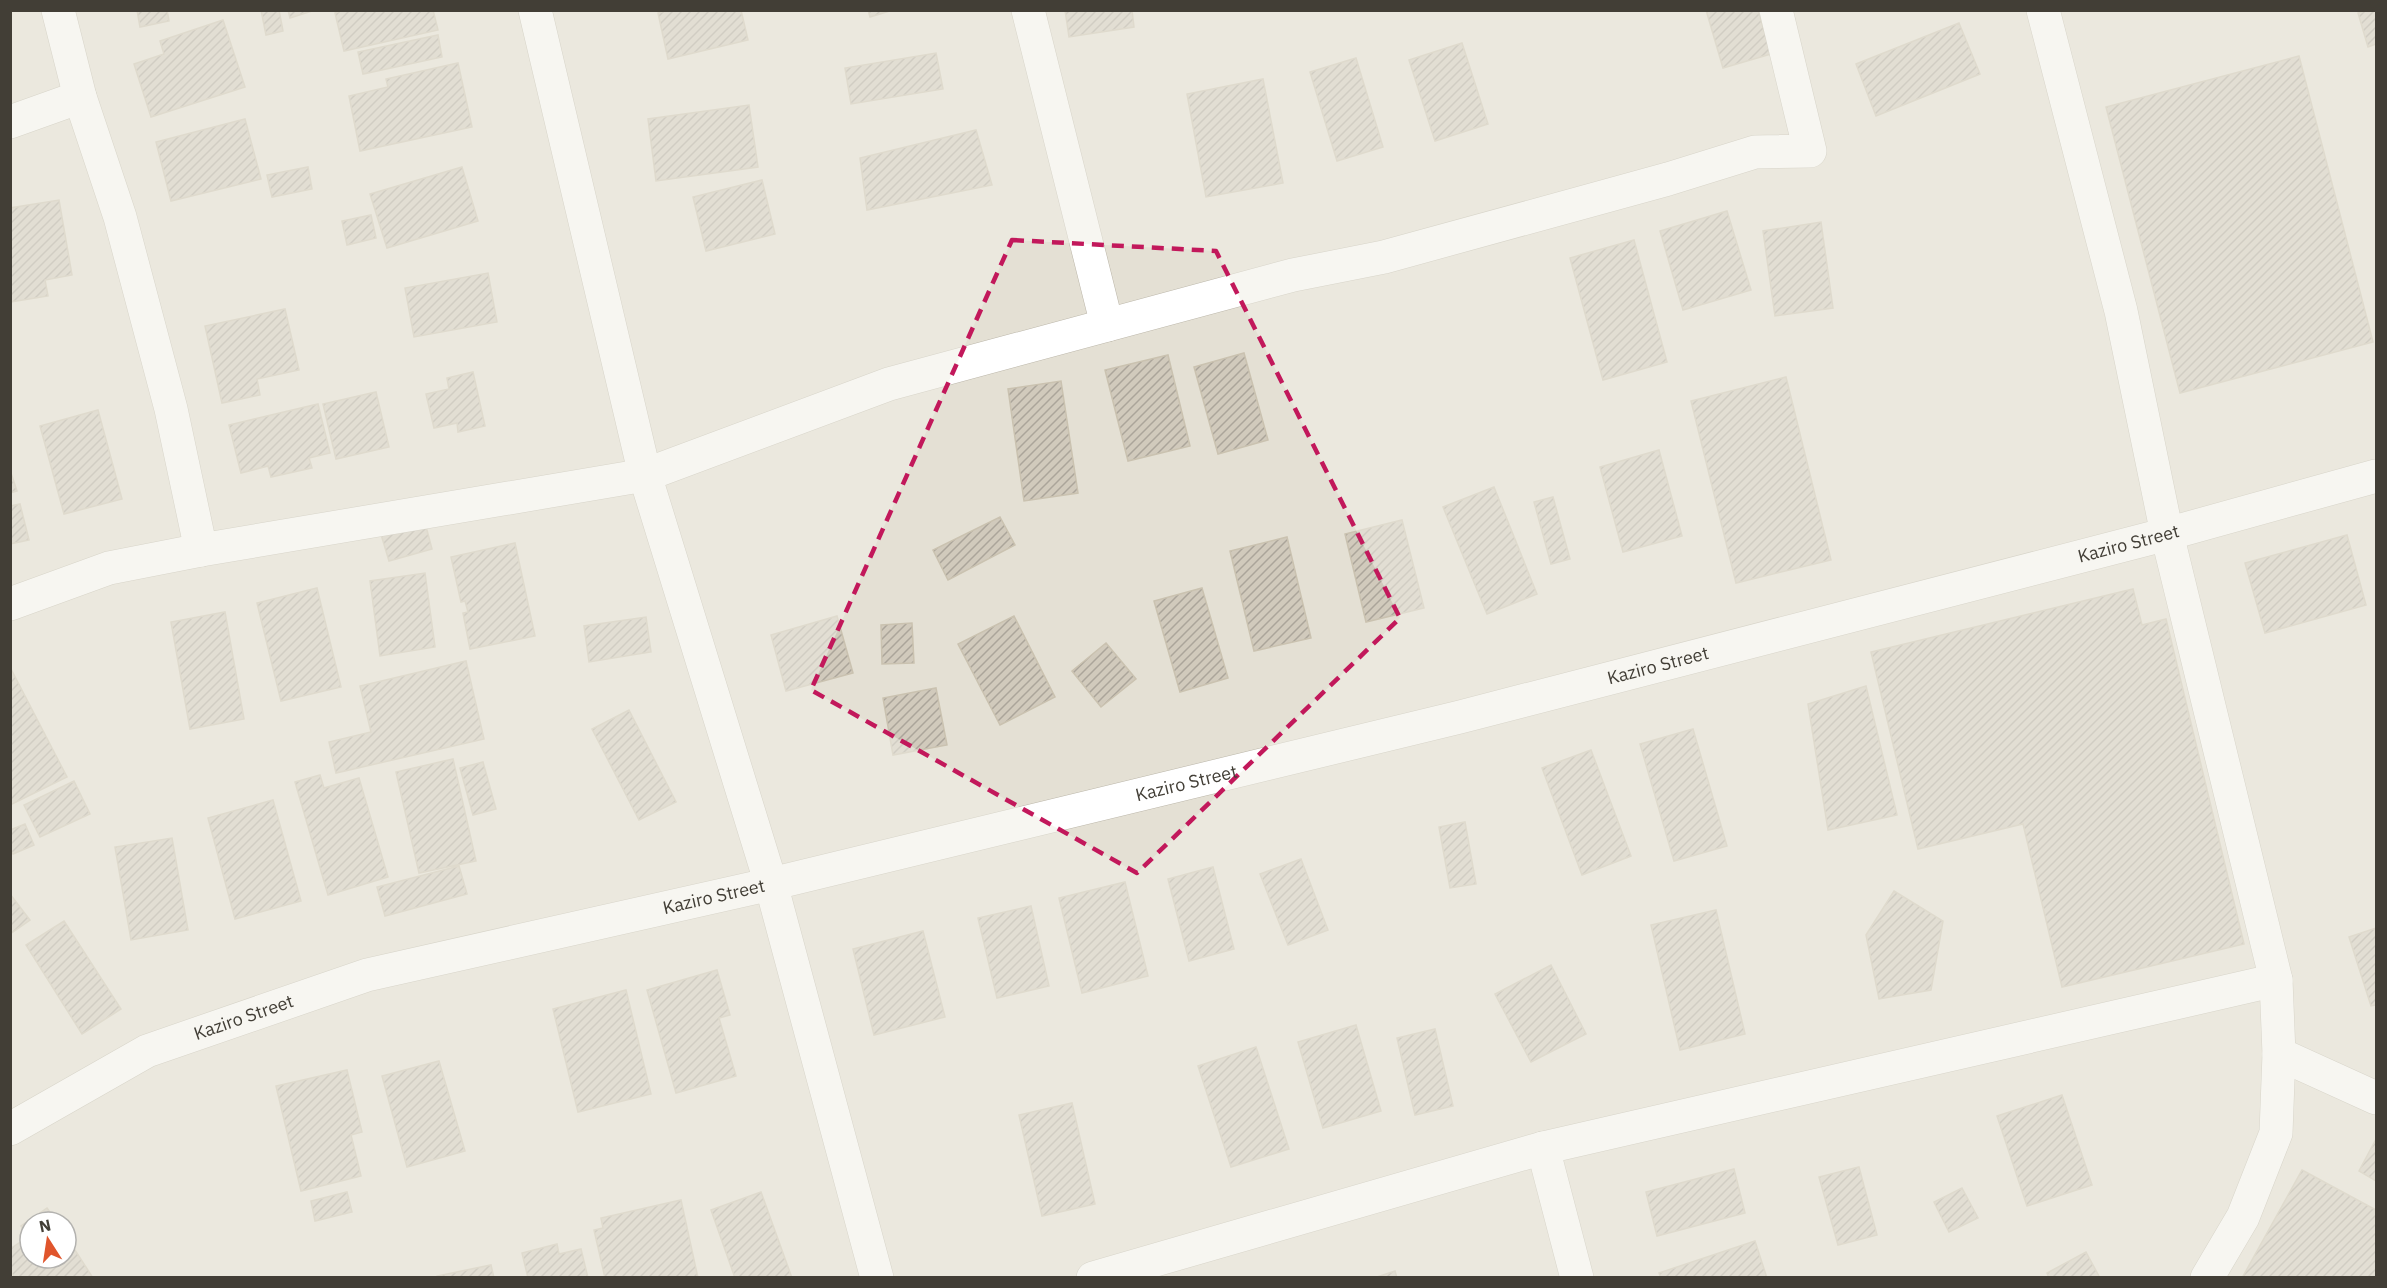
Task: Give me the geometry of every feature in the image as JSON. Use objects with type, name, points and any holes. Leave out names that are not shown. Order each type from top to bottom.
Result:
[{"type":"street","points":[[58,10],[80,98],[120,217],[171,409],[201,550]]},
{"type":"street","points":[[535,10],[645,475],[771,884],[877,1278]]},
{"type":"street","points":[[1028,10],[1107,325]]},
{"type":"street","points":[[10,604],[110,568],[201,550],[645,475],[889,384],[1293,275],[1384,257],[1668,179],[1755,152],[1810,151],[1776,10]]},
{"type":"street","points":[[2043,10],[2121,311],[2168,534],[2276,980],[2279,1054],[2276,1132],[2243,1217],[2208,1278]]},
{"type":"street","points":[[10,122],[80,98]]},
{"type":"street","name":"Kaziro Street","points":[[10,1129],[147,1051],[367,975],[771,884],[1460,717],[2168,534],[2376,476]]},
{"type":"street","points":[[1094,1278],[1543,1148],[2276,980]]},
{"type":"street","points":[[2279,1054],[2376,1098]]},
{"type":"street","points":[[1543,1148],[1577,1278]]},
{"type":"highlighted area","points":[[1012,240],[1216,251],[1400,618],[1137,873],[811,690]]},
{"type":"shaded area","points":[[10,11],[2376,11],[2376,1277],[11,1277]]},
{"type":"building","points":[[137,10],[167,10],[169,21],[140,27]]},
{"type":"building","points":[[261,10],[279,10],[283,31],[266,35]]},
{"type":"building","points":[[288,10],[315,10],[290,18]]},
{"type":"building","points":[[343,10],[433,10],[438,30],[344,51],[335,13]]},
{"type":"building","points":[[669,10],[741,10],[748,40],[668,59],[658,13]]},
{"type":"building","points":[[868,10],[893,10],[870,17]]},
{"type":"building","points":[[1065,10],[1132,10],[1134,27],[1069,37]]},
{"type":"building","points":[[1706,10],[1758,10],[1771,54],[1723,68]]},
{"type":"building","points":[[2376,10],[2376,44],[2368,47],[2358,13]]},
{"type":"building","points":[[223,20],[245,87],[151,117],[134,64],[164,54],[160,41]]},
{"type":"building","points":[[1959,23],[1980,74],[1876,116],[1856,64]]},
{"type":"building","points":[[438,35],[442,57],[363,74],[358,52]]},
{"type":"building","points":[[1462,43],[1488,124],[1435,141],[1409,60]]},
{"type":"building","points":[[936,53],[943,89],[851,104],[845,68]]},
{"type":"building","points":[[2299,56],[2373,342],[2180,393],[2106,107]]},
{"type":"building","points":[[1356,58],[1383,147],[1337,161],[1310,72]]},
{"type":"building","points":[[458,63],[472,127],[360,151],[349,96],[388,87],[386,79]]},
{"type":"building","points":[[1263,79],[1283,183],[1206,197],[1187,94]]},
{"type":"building","points":[[749,105],[758,167],[656,181],[648,119]]},
{"type":"building","points":[[245,119],[261,179],[171,201],[156,142]]},
{"type":"building","points":[[976,130],[992,185],[867,210],[860,158]]},
{"type":"building","points":[[308,167],[312,189],[272,197],[267,175]]},
{"type":"building","points":[[462,167],[478,221],[387,248],[370,194]]},
{"type":"building","points":[[762,180],[775,234],[706,251],[693,197]]},
{"type":"building","points":[[59,200],[72,275],[45,280],[48,296],[10,302],[10,208]]},
{"type":"building","points":[[1727,211],[1751,290],[1683,310],[1660,231]]},
{"type":"building","points":[[371,215],[376,238],[347,245],[342,221]]},
{"type":"building","points":[[1821,222],[1833,308],[1775,316],[1763,231]]},
{"type":"building","points":[[1634,240],[1667,362],[1603,380],[1570,258]]},
{"type":"building","points":[[488,273],[497,322],[414,337],[405,288]]},
{"type":"building","points":[[285,309],[299,370],[257,379],[260,395],[222,403],[205,326]]},
{"type":"building","points":[[1244,353],[1268,440],[1218,454],[1194,367]]},
{"type":"building","points":[[1168,355],[1190,446],[1128,461],[1105,370]]},
{"type":"building","points":[[473,372],[485,426],[458,432],[457,423],[434,428],[426,394],[449,389],[447,378]]},
{"type":"building","points":[[1786,377],[1831,560],[1736,583],[1691,401]]},
{"type":"building","points":[[1061,381],[1078,493],[1024,501],[1008,389]]},
{"type":"building","points":[[376,392],[389,447],[336,459],[323,404]]},
{"type":"building","points":[[318,404],[330,453],[309,458],[312,468],[271,477],[268,466],[241,473],[229,425]]},
{"type":"building","points":[[98,410],[122,499],[64,514],[40,426]]},
{"type":"building","points":[[1659,450],[1682,536],[1623,552],[1600,467]]},
{"type":"building","points":[[10,470],[17,491],[10,493]]},
{"type":"building","points":[[1494,487],[1537,594],[1487,614],[1443,507]]},
{"type":"building","points":[[1553,497],[1570,559],[1551,564],[1534,502]]},
{"type":"building","points":[[20,504],[29,540],[10,544],[10,506]]},
{"type":"building","points":[[1000,517],[1015,545],[948,580],[933,550]]},
{"type":"building","points":[[424,519],[432,549],[389,561],[380,531]]},
{"type":"building","points":[[1402,520],[1424,608],[1366,622],[1345,534]]},
{"type":"building","points":[[2347,535],[2366,605],[2265,633],[2245,563]]},
{"type":"building","points":[[1287,537],[1311,638],[1254,651],[1230,551]]},
{"type":"building","points":[[515,543],[535,636],[470,649],[463,613],[468,612],[465,601],[461,602],[451,557]]},
{"type":"building","points":[[425,573],[435,647],[380,656],[370,581]]},
{"type":"building","points":[[317,588],[341,687],[281,701],[257,603]]},
{"type":"building","points":[[1202,588],[1228,678],[1180,692],[1154,601]]},
{"type":"building","points":[[2133,589],[2142,625],[2166,619],[2244,944],[2062,987],[2023,824],[1918,849],[1871,652]]},
{"type":"building","points":[[225,612],[244,719],[190,729],[171,622]]},
{"type":"building","points":[[837,616],[853,673],[786,691],[771,635]]},
{"type":"building","points":[[1014,616],[1055,697],[1000,725],[958,644]]},
{"type":"building","points":[[646,617],[651,652],[589,662],[584,626]]},
{"type":"building","points":[[912,623],[914,663],[882,664],[881,625]]},
{"type":"building","points":[[1106,643],[1136,679],[1101,707],[1072,671]]},
{"type":"building","points":[[466,661],[484,739],[336,773],[329,742],[371,732],[360,686]]},
{"type":"building","points":[[10,667],[67,777],[10,805]]},
{"type":"building","points":[[1866,686],[1897,815],[1828,830],[1808,704]]},
{"type":"building","points":[[936,688],[947,745],[893,755],[883,698]]},
{"type":"building","points":[[629,710],[676,802],[639,820],[592,729]]},
{"type":"building","points":[[1693,729],[1727,846],[1674,861],[1640,744]]},
{"type":"building","points":[[1591,750],[1631,856],[1582,875],[1542,768]]},
{"type":"building","points":[[453,759],[476,861],[419,873],[396,772]]},
{"type":"building","points":[[483,762],[496,809],[473,815],[460,768]]},
{"type":"building","points":[[320,775],[324,788],[359,778],[388,877],[328,895],[295,782]]},
{"type":"building","points":[[74,781],[90,814],[40,837],[24,805]]},
{"type":"building","points":[[273,800],[301,901],[235,919],[208,818]]},
{"type":"building","points":[[1465,822],[1476,884],[1450,888],[1439,827]]},
{"type":"building","points":[[25,824],[34,845],[13,854],[10,849],[10,830]]},
{"type":"building","points":[[172,838],[188,930],[131,940],[115,847]]},
{"type":"building","points":[[1301,859],[1328,930],[1288,945],[1260,874]]},
{"type":"building","points":[[459,866],[467,894],[385,916],[377,887]]},
{"type":"building","points":[[1213,867],[1234,949],[1189,961],[1168,879]]},
{"type":"building","points":[[1125,882],[1148,976],[1082,993],[1059,898]]},
{"type":"building","points":[[1894,891],[1943,921],[1931,990],[1879,999],[1866,935]]},
{"type":"building","points":[[10,894],[30,920],[10,934]]},
{"type":"building","points":[[1031,906],[1049,986],[997,998],[978,918]]},
{"type":"building","points":[[1716,910],[1745,1034],[1680,1050],[1651,925]]},
{"type":"building","points":[[64,921],[121,1009],[82,1034],[26,945]]},
{"type":"building","points":[[2376,928],[2376,1005],[2371,1006],[2349,937]]},
{"type":"building","points":[[923,931],[945,1017],[874,1035],[853,949]]},
{"type":"building","points":[[1551,965],[1586,1034],[1531,1062],[1495,994]]},
{"type":"building","points":[[717,970],[730,1015],[719,1018],[736,1076],[676,1093],[647,990]]},
{"type":"building","points":[[626,990],[651,1094],[578,1112],[553,1009]]},
{"type":"building","points":[[1356,1025],[1381,1111],[1323,1128],[1298,1042]]},
{"type":"building","points":[[1435,1029],[1453,1106],[1415,1115],[1397,1038]]},
{"type":"building","points":[[1256,1047],[1289,1149],[1231,1167],[1198,1066]]},
{"type":"building","points":[[439,1061],[465,1151],[407,1167],[382,1076]]},
{"type":"building","points":[[347,1070],[362,1132],[351,1135],[361,1176],[301,1191],[276,1086]]},
{"type":"building","points":[[2062,1095],[2092,1185],[2027,1206],[1997,1116]]},
{"type":"building","points":[[1072,1103],[1095,1204],[1042,1216],[1019,1115]]},
{"type":"building","points":[[2376,1139],[2376,1181],[2359,1171]]},
{"type":"building","points":[[1859,1167],[1877,1235],[1838,1245],[1819,1177]]},
{"type":"building","points":[[1734,1169],[1745,1213],[1657,1236],[1646,1192]]},
{"type":"building","points":[[2302,1170],[2376,1210],[2376,1278],[2242,1278]]},
{"type":"building","points":[[1962,1188],[1978,1218],[1949,1232],[1934,1202]]},
{"type":"building","points":[[347,1192],[352,1212],[315,1221],[311,1201]]},
{"type":"building","points":[[761,1192],[792,1278],[735,1278],[711,1210]]},
{"type":"building","points":[[681,1200],[698,1278],[605,1278],[594,1230],[603,1228],[601,1218]]},
{"type":"building","points":[[1755,1241],[1767,1278],[1661,1278],[1659,1273]]},
{"type":"building","points":[[18,1244],[18,1270],[78,1270],[78,1255],[93,1278],[15,1278],[10,1271],[10,1249]]},
{"type":"building","points":[[557,1244],[559,1254],[581,1249],[588,1278],[528,1278],[522,1253]]},
{"type":"building","points":[[2086,1252],[2100,1278],[2049,1278],[2047,1273]]},
{"type":"building","points":[[491,1265],[494,1278],[437,1278],[437,1276]]},
{"type":"building","points":[[1395,1271],[1397,1278],[1374,1278]]}]
